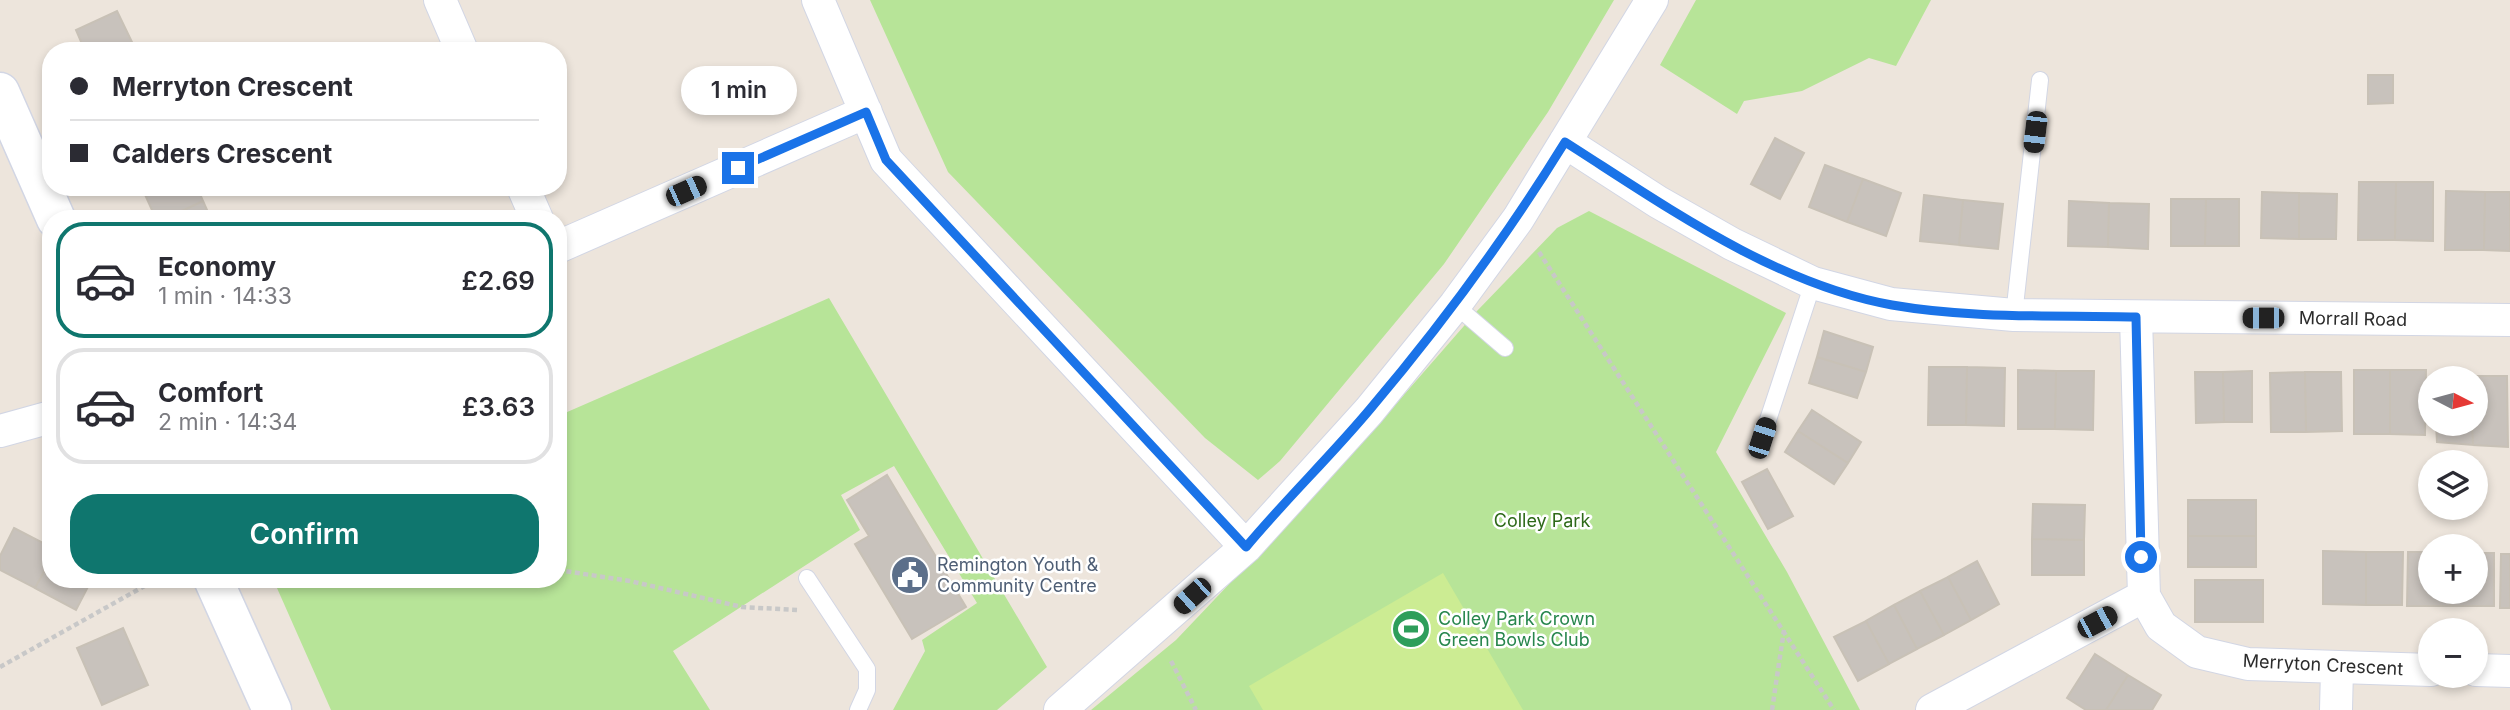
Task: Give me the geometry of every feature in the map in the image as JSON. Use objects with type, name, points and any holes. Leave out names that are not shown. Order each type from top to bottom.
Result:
[{"type":"street","points":[[440,0],[459,42]]},
{"type":"street","points":[[818,0],[886,160],[1246,547]]},
{"type":"street","points":[[1060,710],[1246,547],[1369,411],[1455,306],[1518,219],[1652,0]]},
{"type":"street","points":[[0,92],[42,187]]},
{"type":"street","points":[[567,243],[866,112]]},
{"type":"street","name":"Morrall Road","points":[[1565,142],[1658,202],[1732,244],[1813,283],[1891,304],[2014,315],[2510,320]]},
{"type":"street","name":"Merryton Crescent","points":[[2136,317],[2144,596],[2161,626],[2197,652],[2248,664],[2418,670]]},
{"type":"street","points":[[0,431],[42,419]]},
{"type":"street","points":[[217,588],[272,710]]},
{"type":"street","points":[[1932,710],[2144,596]]},
{"type":"street","points":[[2336,710],[2337,669]]},
{"type":"street","points":[[2488,670],[2510,671]]},
{"type":"lane","points":[[2014,315],[2040,79]]},
{"type":"lane","points":[[1762,438],[1813,283]]},
{"type":"lane","points":[[1455,306],[1505,348]]},
{"type":"lane","points":[[807,578],[867,669],[867,690],[858,710]]},
{"type":"path","points":[[1518,219],[1834,710]]},
{"type":"path","points":[[567,571],[630,581],[742,607],[829,612]]},
{"type":"path","points":[[0,667],[141,588]]},
{"type":"path","points":[[1155,629],[1196,710]]},
{"type":"path","points":[[1772,710],[1784,629]]},
{"type":"green space","points":[[870,0],[1614,0],[1548,112],[1444,264],[1280,461],[1258,480],[1205,438],[948,172]]},
{"type":"green space","points":[[1696,0],[1931,0],[1896,66],[1869,58],[1802,91],[1744,101],[1737,114],[1660,65]]},
{"type":"green space","name":"Colley Park","points":[[1589,211],[1786,313],[1716,452],[1787,572],[1860,710],[1091,710],[1176,640],[1348,459],[1477,311],[1557,228]]},
{"type":"green space","points":[[829,298],[1047,667],[997,710],[893,710],[925,651],[922,640],[977,603],[894,466],[841,495],[860,530],[673,651],[710,710],[331,710],[277,588],[567,588],[567,412]]},
{"type":"green space","name":"Colley Park Crown Green Bowls Club","points":[[1443,573],[1523,710],[1263,710],[1249,686]]},
{"type":"building","points":[[117,11],[132,42],[81,42],[76,30]]},
{"type":"building","points":[[2368,75],[2393,75],[2393,103],[2368,104]]},
{"type":"building","points":[[1775,138],[1804,153],[1780,199],[1751,184]]},
{"type":"building","points":[[1825,165],[1863,179],[1847,222],[1809,207]]},
{"type":"building","points":[[1863,179],[1901,193],[1886,236],[1847,222]]},
{"type":"building","points":[[2359,182],[2396,182],[2395,240],[2358,240]]},
{"type":"building","points":[[2396,182],[2433,182],[2433,241],[2395,240]]},
{"type":"building","points":[[2446,191],[2485,192],[2484,250],[2445,250]]},
{"type":"building","points":[[2262,192],[2299,193],[2299,239],[2261,238]]},
{"type":"building","points":[[2485,192],[2510,192],[2510,251],[2484,250]]},
{"type":"building","points":[[2299,193],[2337,194],[2336,239],[2299,239]]},
{"type":"building","points":[[1924,195],[1963,200],[1959,245],[1920,241]]},
{"type":"building","points":[[146,196],[201,196],[203,201],[184,210],[152,210]]},
{"type":"building","points":[[2171,199],[2206,199],[2205,246],[2171,246]]},
{"type":"building","points":[[2206,199],[2239,199],[2239,246],[2205,246]]},
{"type":"building","points":[[1963,200],[2003,204],[1998,249],[1959,245]]},
{"type":"building","points":[[203,201],[207,210],[184,210]]},
{"type":"building","points":[[2069,201],[2109,203],[2108,247],[2068,246]]},
{"type":"building","points":[[2109,203],[2149,204],[2148,249],[2108,247]]},
{"type":"building","points":[[1824,331],[1873,347],[1866,372],[1817,357]]},
{"type":"building","points":[[1817,357],[1866,372],[1857,398],[1809,383]]},
{"type":"building","points":[[1929,367],[1967,367],[1966,425],[1928,425]]},
{"type":"building","points":[[1967,367],[2005,368],[2004,426],[1966,425]]},
{"type":"building","points":[[2018,370],[2056,371],[2055,429],[2018,429]]},
{"type":"building","points":[[2354,370],[2390,370],[2390,434],[2354,434]]},
{"type":"building","points":[[2390,370],[2418,370],[2418,435],[2390,434]]},
{"type":"building","points":[[2056,371],[2094,371],[2093,430],[2055,429]]},
{"type":"building","points":[[2252,371],[2252,422],[2224,422],[2223,372]]},
{"type":"building","points":[[2195,372],[2223,372],[2224,422],[2196,423]]},
{"type":"building","points":[[2305,372],[2341,372],[2342,431],[2306,432]]},
{"type":"building","points":[[2305,372],[2306,432],[2271,432],[2270,373]]},
{"type":"building","points":[[2488,376],[2507,376],[2508,447],[2473,445],[2473,436],[2488,436]]},
{"type":"building","points":[[1812,410],[1861,442],[1848,463],[1798,431]]},
{"type":"building","points":[[1798,431],[1848,463],[1834,484],[1785,452]]},
{"type":"building","points":[[2437,436],[2473,436],[2473,445],[2437,442]]},
{"type":"building","points":[[1767,469],[1793,516],[1768,529],[1742,482]]},
{"type":"building","name":"Remington Youth & Community Centre","points":[[887,475],[966,607],[912,639],[855,544],[869,536],[847,500]]},
{"type":"building","points":[[2188,500],[2256,500],[2256,536],[2188,536]]},
{"type":"building","points":[[2033,504],[2085,505],[2084,540],[2032,539]]},
{"type":"building","points":[[14,528],[42,542],[42,575],[35,588],[0,570],[0,556]]},
{"type":"building","points":[[2188,536],[2256,536],[2256,567],[2188,567]]},
{"type":"building","points":[[2032,539],[2084,540],[2084,575],[2032,575]]},
{"type":"building","points":[[2323,551],[2366,552],[2366,605],[2323,604]]},
{"type":"building","points":[[2366,552],[2403,552],[2402,605],[2366,605]]},
{"type":"building","points":[[2408,552],[2418,552],[2418,604],[2450,606],[2407,606]]},
{"type":"building","points":[[2488,553],[2494,553],[2494,606],[2450,606],[2488,604]]},
{"type":"building","points":[[2501,554],[2510,554],[2510,608],[2500,608]]},
{"type":"building","points":[[1977,561],[1999,604],[1971,620],[1948,577]]},
{"type":"building","points":[[42,575],[42,588],[87,588],[76,610],[35,588]]},
{"type":"building","points":[[1948,577],[1971,620],[1944,635],[1920,591]]},
{"type":"building","points":[[2195,580],[2263,580],[2263,622],[2195,622]]},
{"type":"building","points":[[1920,591],[1944,635],[1917,649],[1894,605]]},
{"type":"building","points":[[1894,605],[1917,649],[1889,664],[1866,621]]},
{"type":"building","points":[[1866,621],[1889,664],[1858,681],[1834,637]]},
{"type":"building","points":[[123,628],[148,685],[102,705],[77,648]]},
{"type":"building","points":[[2095,654],[2128,675],[2106,710],[2086,710],[2067,698]]},
{"type":"building","points":[[2128,675],[2161,695],[2152,710],[2106,710]]},
{"type":"place","name":"Remington Youth & Community Centre","points":[[910,575]]},
{"type":"place","name":"Colley Park Crown Green Bowls Club","points":[[1411,629]]},
{"type":"route","points":[[738,168],[866,112],[886,160],[1246,547],[1369,411],[1455,306],[1518,219],[1565,142],[1658,202],[1732,244],[1813,283],[1891,304],[1947,310],[2014,315],[2136,317],[2141,557]]}]
